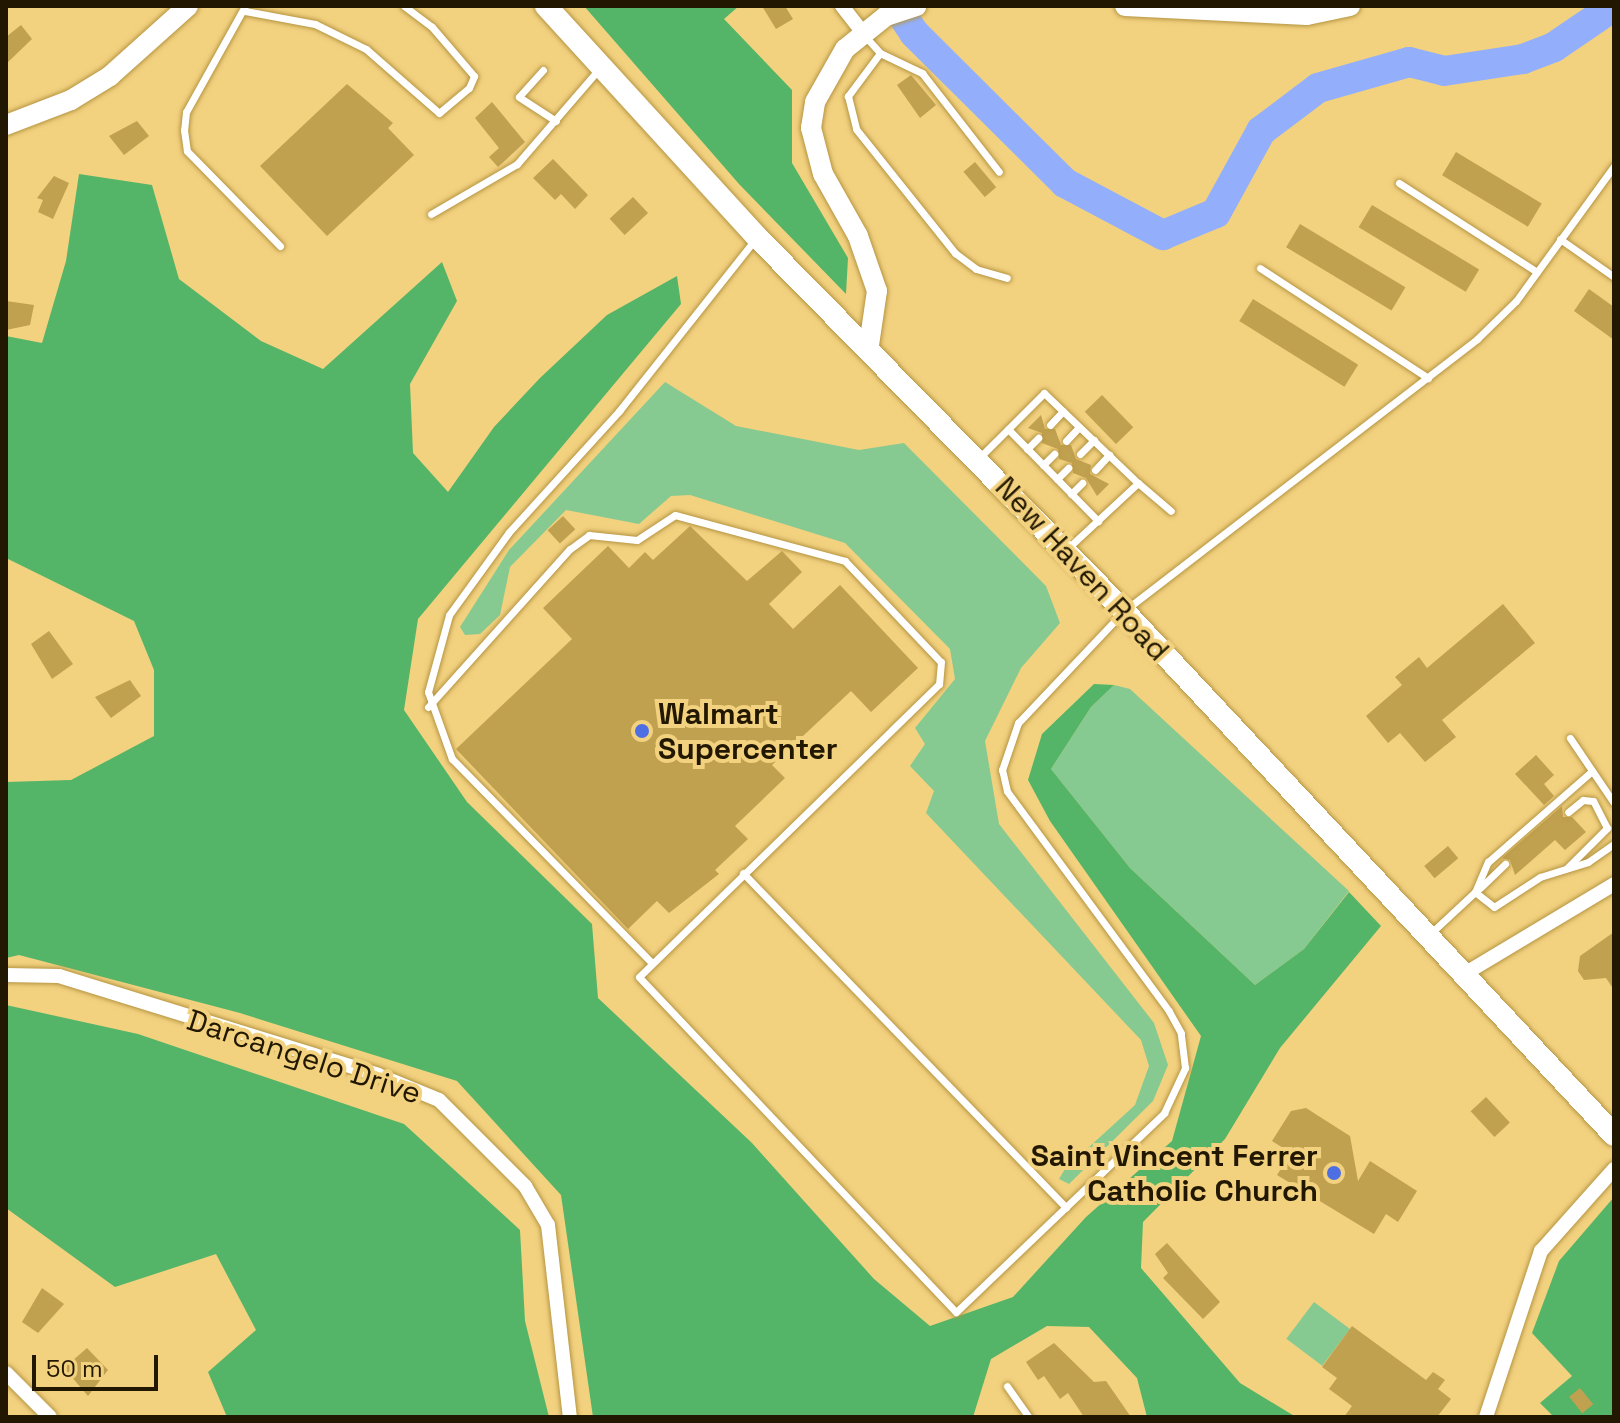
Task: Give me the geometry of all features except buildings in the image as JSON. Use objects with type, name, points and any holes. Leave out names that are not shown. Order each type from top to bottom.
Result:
[{"type":"main road","name":"New Haven Road","points":[[546,6],[757,237],[869,345],[1124,611],[1466,973],[1614,1135]]},
{"type":"street","points":[[6,125],[71,100],[110,76],[188,6]]},
{"type":"street","points":[[842,6],[863,33]]},
{"type":"street","points":[[869,345],[877,291],[858,236],[823,174],[811,128],[821,83],[863,33],[886,16],[916,6]]},
{"type":"street","points":[[1125,6],[1307,15],[1350,6]]},
{"type":"street","points":[[1466,973],[1614,884]]},
{"type":"street","name":"Darcangelo Drive","points":[[6,975],[59,976],[378,1075],[439,1100],[525,1186],[548,1225],[570,1417]]},
{"type":"street","points":[[1486,1417],[1541,1251],[1614,1169]]},
{"type":"street","points":[[6,1373],[50,1417]]},
{"type":"lane","points":[[254,6],[245,8],[186,112],[184,130],[187,151],[280,246]]},
{"type":"lane","points":[[245,8],[315,24],[366,49],[439,113],[469,88],[474,76],[432,27],[404,6]]},
{"type":"lane","points":[[863,33],[880,53],[922,73],[999,172]]},
{"type":"lane","points":[[880,53],[851,86],[848,109],[856,129],[960,258],[1007,278]]},
{"type":"lane","points":[[431,214],[517,164],[601,66]]},
{"type":"lane","points":[[543,70],[519,99],[556,121]]},
{"type":"lane","points":[[428,707],[483,640],[589,535],[637,540],[675,515],[692,515],[845,561],[941,662],[944,674],[650,961],[639,977],[643,987],[956,1312],[1168,1109],[1183,1079],[1185,1053],[1169,1011],[1021,817],[1002,770],[1018,723],[1037,697],[1124,611],[1477,339],[1537,272],[1614,166]]},
{"type":"lane","points":[[1399,183],[1537,272]]},
{"type":"lane","points":[[650,961],[452,759],[428,707],[449,615],[509,532],[619,411],[757,237]]},
{"type":"lane","points":[[1560,239],[1614,277]]},
{"type":"lane","points":[[1260,268],[1428,378]]},
{"type":"lane","points":[[978,459],[1044,393],[1171,511]]},
{"type":"lane","points":[[1050,425],[1063,411]]},
{"type":"lane","points":[[1066,441],[1079,427]]},
{"type":"lane","points":[[1008,429],[1098,521]]},
{"type":"lane","points":[[1027,449],[1038,438]]},
{"type":"lane","points":[[1080,454],[1094,440]]},
{"type":"lane","points":[[1043,465],[1054,454]]},
{"type":"lane","points":[[1095,470],[1109,455]]},
{"type":"lane","points":[[1057,479],[1068,468]]},
{"type":"lane","points":[[1071,494],[1082,483]]},
{"type":"lane","points":[[1066,551],[1138,483]]},
{"type":"lane","points":[[1570,738],[1614,803]]},
{"type":"lane","points":[[1475,892],[1488,862],[1592,771]]},
{"type":"lane","points":[[1559,874],[1598,844],[1607,828],[1593,801],[1583,800],[1568,812]]},
{"type":"lane","points":[[1475,892],[1494,907],[1540,877],[1559,874],[1614,844]]},
{"type":"lane","points":[[1429,935],[1505,864]]},
{"type":"lane","points":[[743,873],[1066,1207]]},
{"type":"lane","points":[[1007,1386],[1029,1417]]},
{"type":"green space","points":[[584,6],[739,6],[724,19],[792,90],[792,163],[848,258],[846,294],[739,184]]},
{"type":"green space","points":[[79,174],[152,185],[179,279],[261,341],[323,369],[442,262],[457,301],[410,384],[413,453],[448,492],[494,427],[540,378],[607,315],[677,276],[681,304],[418,619],[404,710],[467,802],[592,924],[598,998],[752,1143],[874,1279],[930,1326],[1013,1297],[1086,1217],[1172,1141],[1201,1036],[1050,821],[1028,780],[1042,734],[1094,684],[1114,685],[1091,707],[1051,769],[1130,868],[1255,985],[1304,949],[1349,892],[1381,926],[1280,1048],[1225,1139],[1143,1222],[1141,1268],[1240,1383],[1296,1417],[1147,1417],[1137,1378],[1089,1327],[1047,1326],[991,1359],[973,1417],[593,1417],[561,1195],[457,1081],[240,1013],[19,955],[6,958],[6,782],[71,780],[154,736],[154,670],[134,621],[6,558],[6,336],[42,343],[66,261]]},
{"type":"green space","points":[[665,382],[736,426],[859,450],[904,443],[1046,586],[1060,623],[1021,668],[985,741],[999,824],[1154,1023],[1168,1065],[1153,1101],[1069,1184],[1059,1179],[1065,1169],[1135,1105],[1149,1066],[1141,1040],[926,813],[934,791],[910,766],[925,744],[915,728],[955,679],[950,649],[845,543],[690,495],[671,496],[639,524],[566,510],[510,567],[500,615],[480,634],[465,635],[460,627],[509,550]]},
{"type":"green space","points":[[1114,685],[1130,689],[1349,891],[1304,949],[1255,985],[1130,868],[1051,769],[1091,707]]},
{"type":"green space","points":[[6,1005],[138,1034],[404,1124],[520,1230],[525,1321],[549,1417],[227,1417],[208,1372],[256,1330],[216,1254],[115,1287],[6,1208]]},
{"type":"green space","points":[[1614,1197],[1614,1417],[1554,1417],[1540,1403],[1572,1376],[1532,1333],[1559,1261]]},
{"type":"green space","points":[[1314,1302],[1350,1329],[1322,1366],[1286,1339]]},
{"type":"waterway","points":[[896,6],[914,33],[1065,183],[1163,235],[1216,213],[1261,131],[1318,88],[1409,62],[1444,71],[1523,59],[1554,47],[1614,6]]},
{"type":"place","name":"Walmart Supercenter","points":[[642,731]]},
{"type":"place","name":"Saint Vincent Ferrer Catholic Church","points":[[1334,1173]]}]
